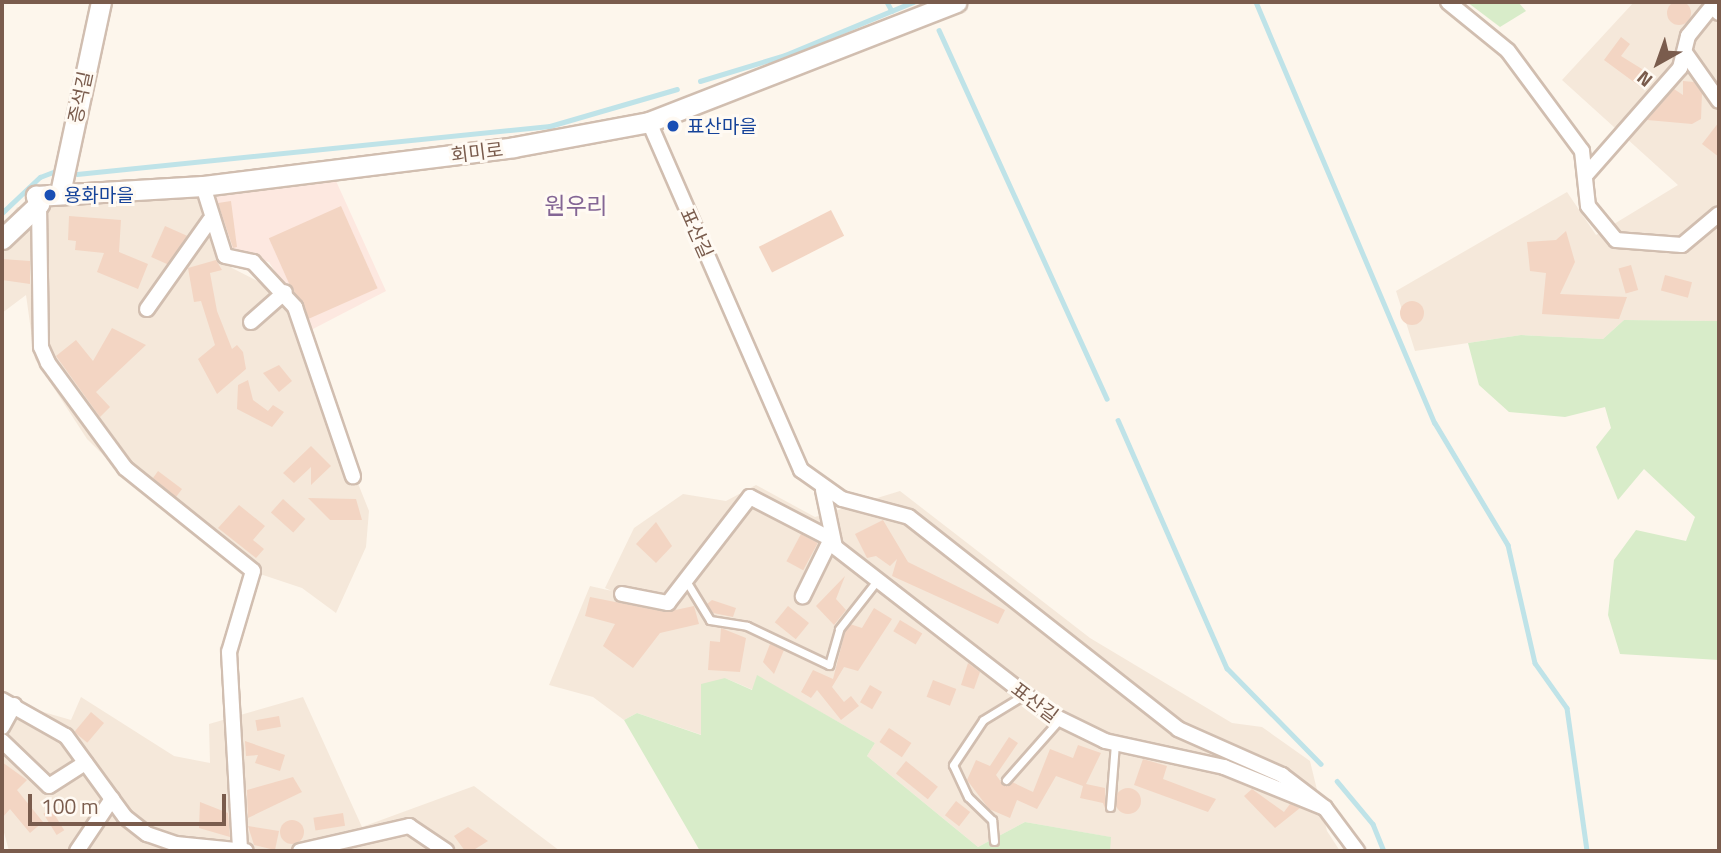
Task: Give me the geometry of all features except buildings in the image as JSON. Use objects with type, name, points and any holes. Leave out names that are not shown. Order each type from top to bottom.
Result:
[{"type":"street","name":"증석길","points":[[60,193],[101,2]]},
{"type":"street","name":"회미로","points":[[2,239],[40,204],[36,196],[203,186],[514,147],[649,122],[956,2]]},
{"type":"street","points":[[1448,2],[1508,51],[1582,151],[1585,176],[1582,189],[1595,219],[1632,246],[1682,245],[1719,215]]},
{"type":"street","points":[[1585,176],[1686,54],[1688,36],[1715,7]]},
{"type":"street","points":[[1686,54],[1719,101]]},
{"type":"street","name":"표산길","points":[[649,122],[801,470],[823,490],[909,517],[1178,729],[1282,775],[1325,808],[1357,851]]},
{"type":"street","points":[[203,186],[210,220],[225,256],[253,262],[285,292],[304,330],[353,476]]},
{"type":"street","points":[[2,727],[8,702],[50,722],[112,799],[147,834],[177,848],[243,851],[229,652],[253,571],[125,468],[48,363],[41,347],[40,204]]},
{"type":"street","points":[[147,309],[210,220]]},
{"type":"street","points":[[251,322],[285,292]]},
{"type":"street","points":[[803,596],[831,539],[823,490]]},
{"type":"street","name":"표산길","points":[[688,584],[750,497],[831,539],[1024,695],[1059,720],[1115,744],[1224,767],[1325,808]]},
{"type":"street","points":[[622,594],[668,603],[688,584]]},
{"type":"street","points":[[2,741],[49,786],[85,763]]},
{"type":"street","points":[[77,851],[112,799]]},
{"type":"street","points":[[299,851],[355,847],[410,826],[446,851]]},
{"type":"lane","points":[[688,584],[710,620],[747,626],[829,665],[838,629],[880,577]]},
{"type":"lane","points":[[994,841],[992,820],[968,797],[953,765],[983,720],[1024,695]]},
{"type":"lane","points":[[1006,780],[1059,720]]},
{"type":"lane","points":[[1110,807],[1115,744]]},
{"type":"shaded area","points":[[1634,2],[1719,2],[1719,321],[1624,320],[1603,339],[1521,335],[1415,351],[1396,291],[1567,192],[1596,235],[1678,185],[1562,80]]},
{"type":"shaded area","points":[[336,181],[386,291],[311,330],[269,262],[229,252],[211,193]]},
{"type":"shaded area","points":[[196,195],[232,268],[269,287],[291,316],[369,511],[366,547],[336,613],[302,588],[242,568],[145,496],[87,439],[35,359],[26,295],[2,313],[2,229],[17,207]]},
{"type":"shaded area","points":[[756,485],[815,517],[900,491],[1090,638],[1232,723],[1262,727],[1310,761],[1327,831],[1340,851],[1110,851],[1110,837],[1025,822],[978,847],[867,756],[875,743],[757,676],[753,690],[725,678],[702,735],[637,713],[624,720],[593,697],[549,685],[590,586],[612,591],[605,588],[634,528],[683,494],[726,501]]},
{"type":"shaded area","points":[[81,697],[174,756],[210,763],[209,724],[303,697],[362,827],[474,786],[560,851],[9,851],[2,825],[2,700],[71,720]]},
{"type":"green space","points":[[1467,2],[1518,2],[1526,11],[1500,27]]},
{"type":"green space","points":[[1624,320],[1719,321],[1719,660],[1620,654],[1608,615],[1614,560],[1636,530],[1686,541],[1695,517],[1644,469],[1618,500],[1596,447],[1611,428],[1605,407],[1565,417],[1509,412],[1479,385],[1468,343],[1521,335],[1603,339]]},
{"type":"green space","points":[[757,675],[875,743],[867,756],[978,847],[1025,822],[1111,837],[1110,851],[700,851],[624,720],[637,713],[701,735],[701,684],[725,678],[752,690]]},
{"type":"waterway","points":[[887,2],[892,11]]},
{"type":"waterway","points":[[700,81],[785,55],[913,2]]},
{"type":"waterway","points":[[1256,2],[1435,423],[1508,545],[1535,663],[1567,708],[1587,851]]},
{"type":"waterway","points":[[939,30],[1107,398]]},
{"type":"waterway","points":[[77,174],[550,126],[677,89]]},
{"type":"waterway","points":[[2,213],[40,177],[56,171]]},
{"type":"waterway","points":[[1118,420],[1227,668],[1321,764]]},
{"type":"waterway","points":[[1337,781],[1373,824],[1384,851]]},
{"type":"place","name":"표산마을","points":[[673,126]]},
{"type":"place","name":"용화마을","points":[[50,195]]},
{"type":"district","name":"원우리","points":[[576,206]]}]
